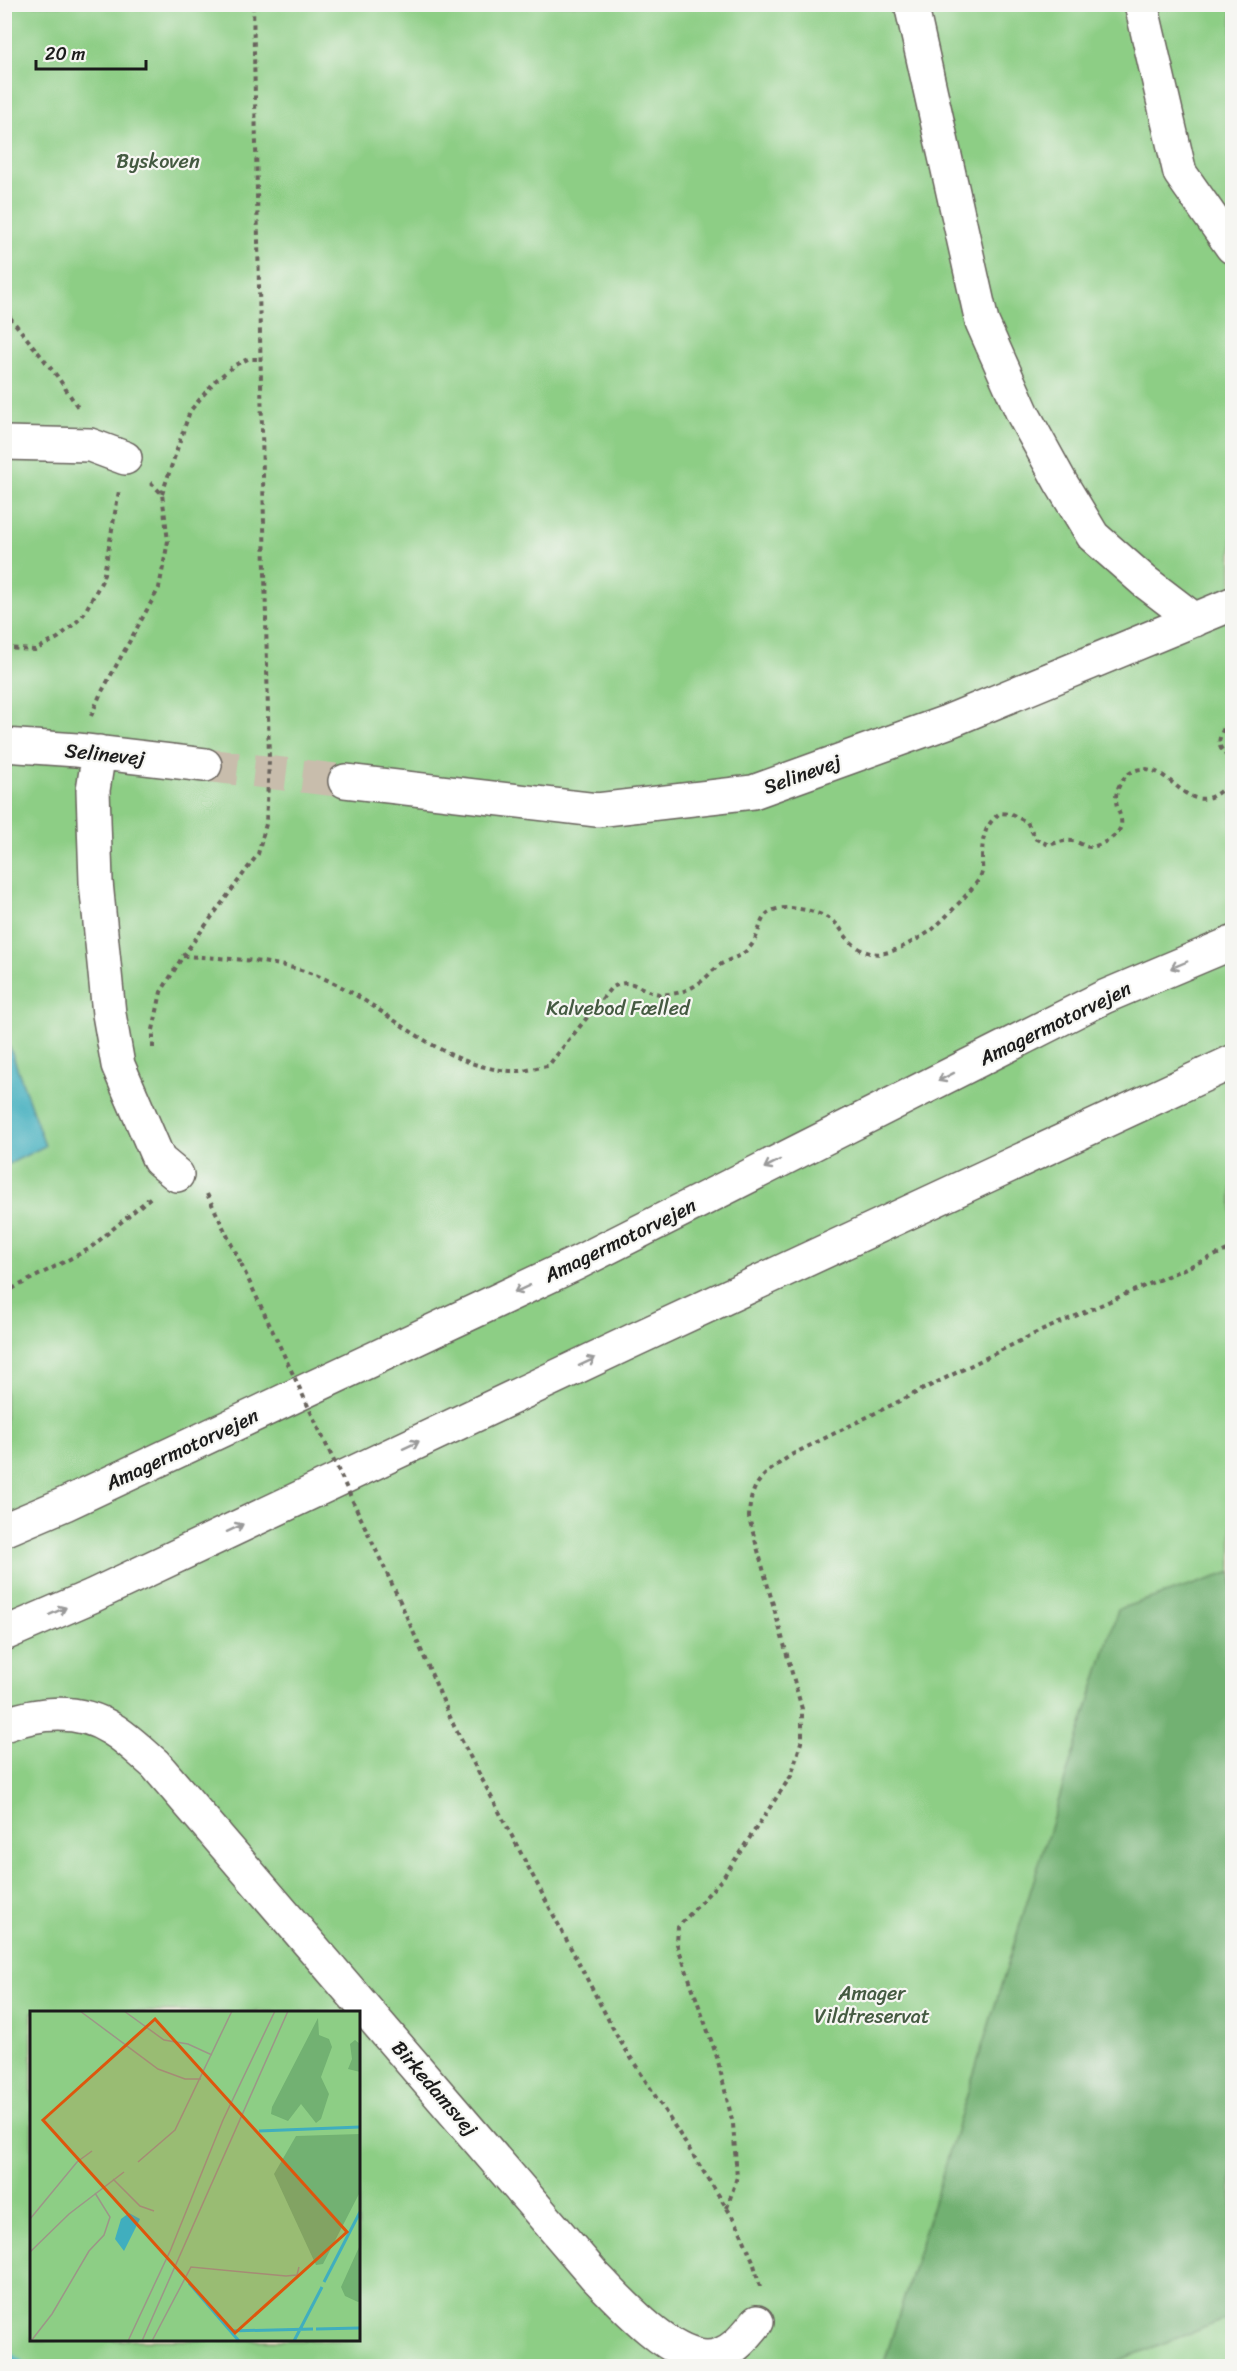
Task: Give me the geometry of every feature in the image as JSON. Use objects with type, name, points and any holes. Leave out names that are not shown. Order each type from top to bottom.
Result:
[{"type":"main road","points":[[911,4],[982,322],[1023,414],[1061,483],[1094,536],[1144,581],[1195,620]]},
{"type":"main road","points":[[1141,4],[1180,173],[1233,246]]},
{"type":"main road","points":[[4,443],[90,445],[125,458]]},
{"type":"main road","name":"Selinevej","points":[[345,781],[597,810],[753,792],[947,722],[1233,604]]},
{"type":"main road","name":"Selinevej","points":[[4,745],[88,751],[205,765]]},
{"type":"main road","points":[[88,751],[93,790],[96,882],[109,1014],[118,1065],[159,1160],[177,1175]]},
{"type":"main road","name":"Amagermotorvejen","points":[[4,1530],[65,1504],[577,1263],[1104,997],[1233,943]]},
{"type":"main road","points":[[4,1635],[92,1596],[624,1345],[1233,1062]]},
{"type":"main road","name":"Birkedamsvej","points":[[4,1725],[44,1714],[90,1718],[112,1729],[155,1764],[595,2276],[646,2326],[670,2344],[702,2358],[719,2355],[740,2343],[757,2322]]},
{"type":"path","points":[[154,1052],[153,1030],[161,992],[183,956],[258,854],[266,824],[269,761],[253,4]]},
{"type":"path","points":[[4,310],[57,376],[84,415]]},
{"type":"path","points":[[88,751],[100,695],[159,588],[168,541],[162,494],[190,411],[215,381],[235,365],[248,359],[260,359]]},
{"type":"path","points":[[125,458],[162,494]]},
{"type":"path","points":[[4,648],[34,650],[58,638],[82,617],[103,579],[125,458]]},
{"type":"path","points":[[1233,726],[1224,728],[1219,738],[1220,750],[1233,761]]},
{"type":"path","points":[[183,956],[267,963],[316,975],[353,992],[423,1041],[460,1059],[498,1069],[522,1071],[548,1066],[610,989],[620,983],[631,983],[660,994],[682,993],[725,962],[740,956],[750,948],[764,914],[775,909],[792,908],[822,915],[834,922],[848,940],[861,950],[873,954],[884,955],[903,946],[932,929],[976,884],[982,874],[982,841],[986,828],[1000,813],[1011,814],[1027,822],[1036,839],[1049,845],[1063,840],[1089,847],[1104,842],[1119,831],[1122,819],[1116,801],[1118,786],[1127,774],[1140,769],[1158,771],[1185,795],[1196,799],[1215,795],[1233,780]]},
{"type":"path","points":[[4,1293],[88,1249],[177,1175]]},
{"type":"path","points":[[206,1192],[399,1599],[454,1726],[617,2036],[737,2224],[760,2283],[757,2322]]},
{"type":"path","points":[[727,2208],[737,2177],[733,2124],[717,2057],[677,1944],[678,1927],[722,1879],[790,1776],[802,1739],[802,1709],[749,1518],[750,1498],[762,1475],[791,1455],[1034,1334],[1233,1248]]},
{"type":"green space","name":"Kalvebod Fælled","points":[[5,5],[1232,5],[1232,2366],[5,2366]]},
{"type":"green space","points":[[1232,1572],[1232,2317],[1104,2366],[883,2366],[1118,1609]]},
{"type":"water","points":[[5,1047],[10,1048],[45,1146],[5,1166]]},
{"type":"waterway","points":[[4,2353],[21,2366]]},
{"type":"tunnel","points":[[205,765],[345,781]]},
{"type":"park label","name":"Byskoven","points":[[158,161]]},
{"type":"park label","name":"Amager Vildtreservat","points":[[872,2004]]}]
